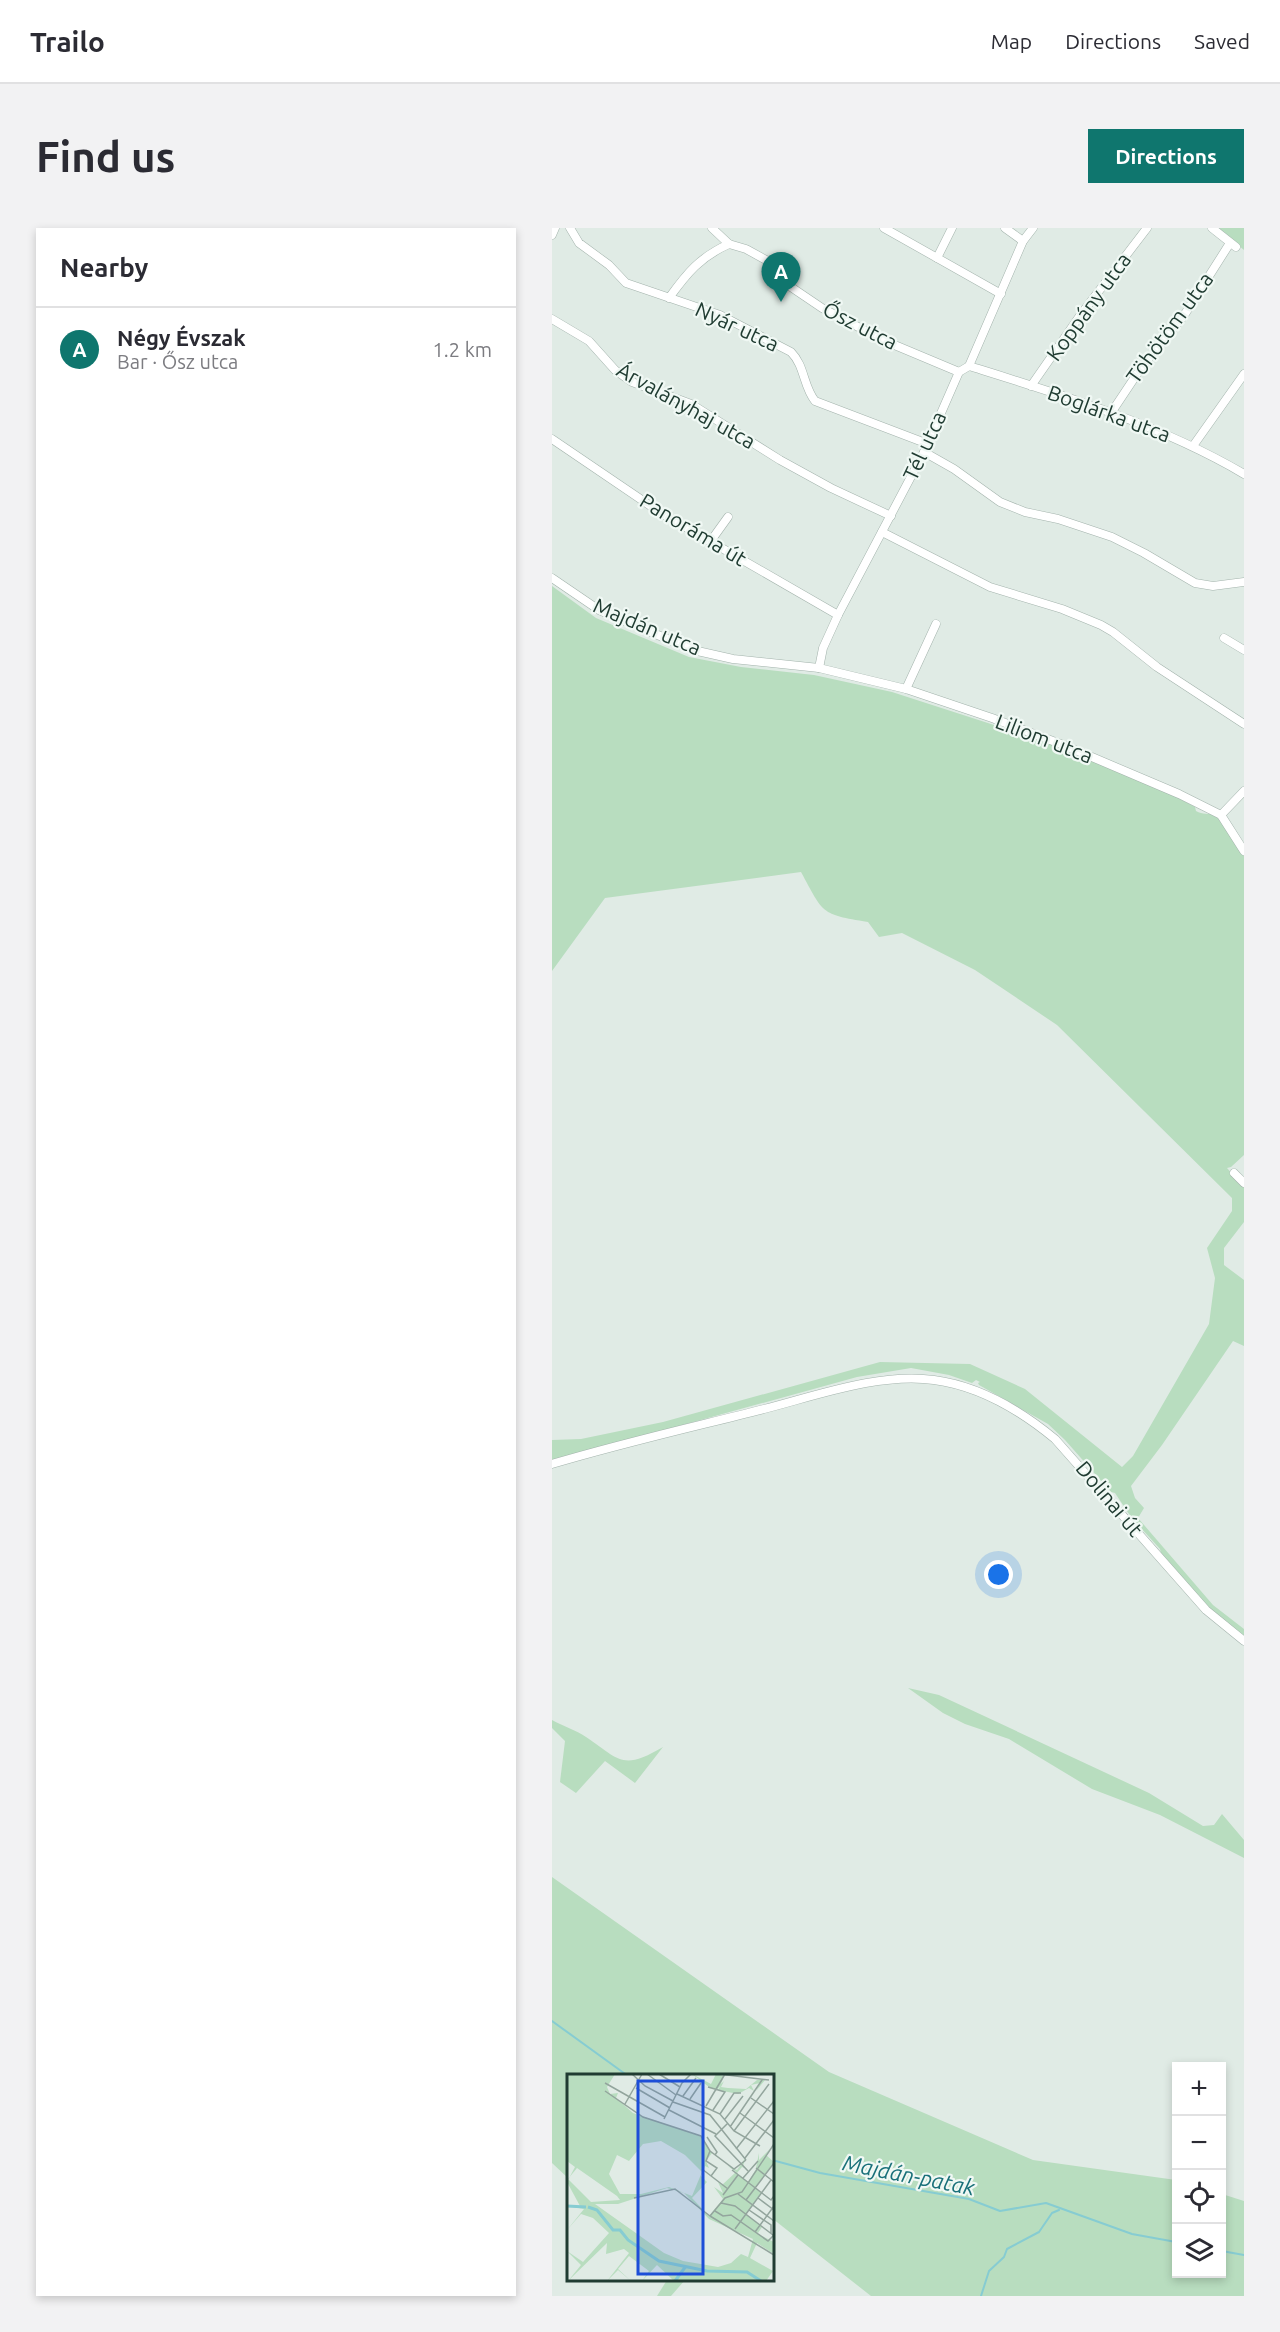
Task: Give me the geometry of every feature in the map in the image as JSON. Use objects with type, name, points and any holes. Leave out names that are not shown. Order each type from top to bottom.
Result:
[{"type":"street","points":[[552,235],[555,228]]},
{"type":"street","name":"Nyár utca","points":[[570,228],[579,243],[609,265],[626,283],[720,315],[791,352],[799,360],[808,392],[815,401],[928,444]]},
{"type":"street","name":"Ősz utca","points":[[712,228],[729,244],[746,249],[766,260],[788,285],[822,308],[885,341],[959,372]]},
{"type":"street","points":[[884,228],[1001,294]]},
{"type":"street","points":[[937,258],[952,228]]},
{"type":"street","points":[[1005,228],[1023,241]]},
{"type":"street","points":[[959,372],[969,366],[1023,241],[1033,228]]},
{"type":"street","name":"Koppány utca","points":[[1031,386],[1079,317],[1147,228]]},
{"type":"street","name":"Töhötöm utca","points":[[1111,413],[1141,368],[1183,317],[1233,245],[1212,228]]},
{"type":"street","points":[[669,298],[695,266],[709,253],[729,244]]},
{"type":"street","name":"Árvalányhaj utca","points":[[552,319],[589,341],[615,370],[633,382],[691,404],[780,460],[831,488],[891,516]]},
{"type":"street","name":"Boglárka utca","points":[[969,366],[1111,413],[1193,446],[1244,474]]},
{"type":"street","name":"Tél utca","points":[[819,668],[823,648],[838,615],[928,444],[959,372]]},
{"type":"street","points":[[1193,446],[1244,374]]},
{"type":"street","name":"Panoráma út","points":[[552,439],[652,507],[838,615]]},
{"type":"street","points":[[924,452],[954,469],[999,502],[1025,512],[1058,519],[1112,537],[1195,584],[1213,586],[1244,582]]},
{"type":"street","points":[[710,542],[728,517]]},
{"type":"street","points":[[882,532],[990,587],[1062,609],[1101,625],[1157,667],[1244,724]]},
{"type":"street","name":"Majdán utca","points":[[552,578],[599,610],[693,650],[733,659],[819,668]]},
{"type":"street","points":[[906,689],[936,624]]},
{"type":"street","points":[[1224,638],[1244,650]]},
{"type":"street","name":"Liliom utca","points":[[819,668],[906,689],[983,715],[1066,746],[1179,794],[1221,815]]},
{"type":"street","points":[[1244,791],[1221,815],[1244,852]]},
{"type":"street","points":[[1234,1173],[1244,1183]]},
{"type":"street","name":"Dolinai út","points":[[552,1464],[771,1407],[882,1381],[922,1379],[955,1384],[998,1400],[1034,1421],[1055,1439],[1206,1610],[1244,1641]]},
{"type":"green space","points":[[1217,228],[1244,228],[1244,250]]},
{"type":"green space","points":[[552,586],[596,618],[689,657],[741,667],[814,675],[892,692],[1053,744],[1054,747],[1057,746],[1177,797],[1195,807],[1196,811],[1219,817],[1231,833],[1244,856],[1244,1155],[1227,1168],[1244,1187],[1244,1222],[1224,1248],[1224,1265],[1244,1280],[1244,1346],[1233,1341],[1131,1486],[1135,1498],[1144,1508],[1138,1518],[1213,1605],[1244,1629],[1244,1638],[1210,1610],[1131,1517],[1115,1493],[1111,1492],[1065,1440],[1048,1424],[979,1385],[980,1382],[976,1380],[972,1383],[949,1375],[911,1368],[857,1377],[552,1461],[552,1440],[581,1439],[663,1422],[880,1362],[970,1364],[1025,1389],[1122,1467],[1133,1456],[1209,1324],[1215,1278],[1207,1248],[1232,1211],[1232,1198],[1057,1025],[975,970],[902,933],[879,937],[868,922],[841,917],[825,910],[814,896],[801,872],[605,898],[552,971]]},
{"type":"green space","points":[[908,1688],[939,1695],[1149,1793],[1203,1826],[1214,1825],[1222,1814],[1244,1840],[1244,1858],[1160,1815],[1092,1789],[1009,1739],[965,1724],[943,1713]]},
{"type":"green space","points":[[552,1720],[582,1735],[622,1760],[638,1759],[663,1747],[635,1783],[605,1761],[576,1793],[560,1782],[565,1741],[552,1728]]},
{"type":"green space","points":[[552,1877],[829,2072],[1033,2160],[1172,2179],[1172,2278],[1226,2278],[1226,2195],[1244,2201],[1244,2296],[871,2296],[774,2220],[774,2074],[567,2074],[567,2177],[552,2163]]},
{"type":"green space","points":[[666,2281],[684,2281],[671,2296],[657,2296]]},
{"type":"waterway","name":"Majdán-patak","points":[[552,2021],[625,2074]]},
{"type":"waterway","name":"Majdán-patak","points":[[774,2161],[820,2173],[969,2199],[1000,2211],[1046,2203],[1132,2234],[1172,2241]]},
{"type":"waterway","points":[[981,2296],[989,2271],[1004,2257],[1007,2249],[1039,2232],[1052,2213],[1059,2210]]},
{"type":"waterway","name":"Majdán-patak","points":[[1226,2252],[1244,2255]]},
{"type":"place","name":"Négy Évszak","points":[[781,302]]}]
